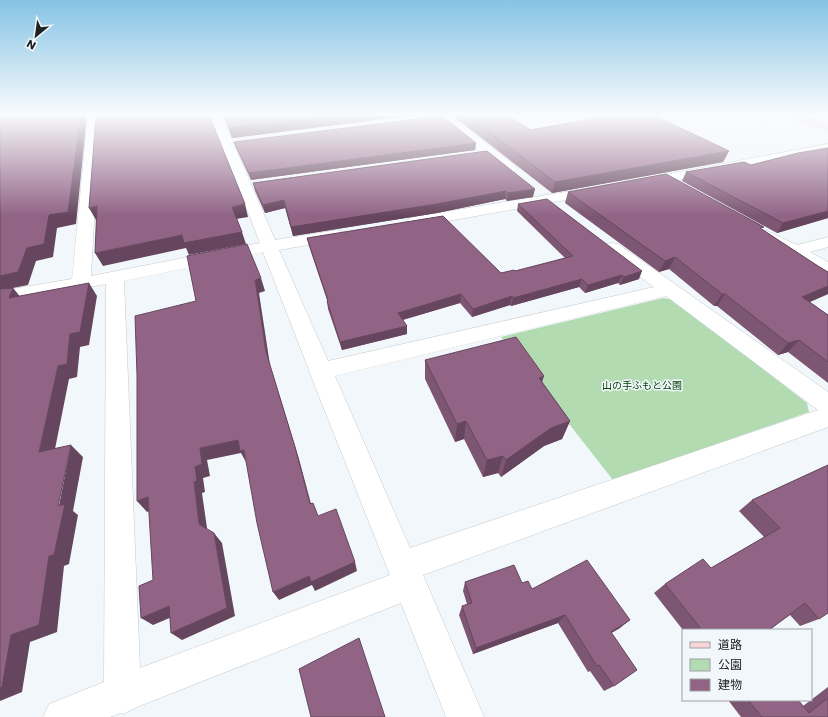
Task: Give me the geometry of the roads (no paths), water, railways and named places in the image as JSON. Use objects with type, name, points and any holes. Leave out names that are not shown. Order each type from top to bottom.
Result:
[{"type":"street","points":[[81,282],[91,148]]},
{"type":"street","points":[[235,148],[251,186],[264,235],[270,246],[320,371],[465,717]]},
{"type":"street","points":[[475,148],[526,182],[567,214]]},
{"type":"street","points":[[401,224],[549,200],[826,148]]},
{"type":"street","points":[[665,179],[685,190]]},
{"type":"street","points":[[754,228],[828,270]]},
{"type":"street","points":[[0,297],[115,277],[270,246],[355,232]]},
{"type":"street","points":[[599,238],[668,290],[828,405]]},
{"type":"street","points":[[794,251],[828,242]]},
{"type":"street","points":[[115,277],[122,695]]},
{"type":"street","points":[[320,371],[668,290]]},
{"type":"street","points":[[62,717],[122,695],[406,574],[828,417]]},
{"type":"park label","name":"山の手ふもと公園","points":[[642,385]]}]
